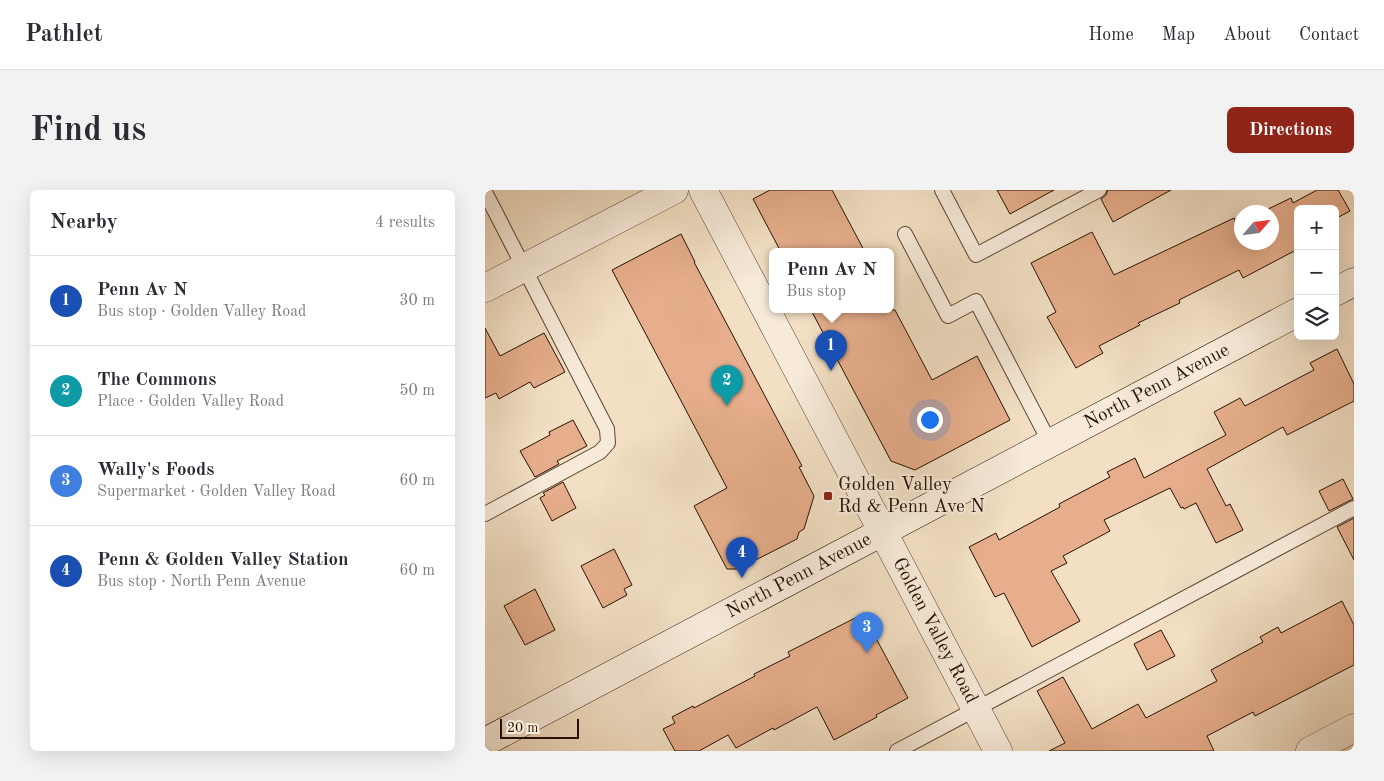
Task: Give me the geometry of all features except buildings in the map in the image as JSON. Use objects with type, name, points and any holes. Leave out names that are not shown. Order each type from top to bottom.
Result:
[{"type":"main road","points":[[485,288],[673,190]]},
{"type":"main road","name":"Golden Valley Road","points":[[703,190],[998,751]]},
{"type":"main road","points":[[1339,290],[1354,282]]},
{"type":"main road","name":"North Penn Avenue","points":[[485,742],[1294,314]]},
{"type":"main road","points":[[1310,751],[1354,728]]},
{"type":"lane","points":[[942,190],[976,255],[1099,190]]},
{"type":"lane","points":[[485,192],[525,266],[538,297],[607,429],[608,443],[600,452],[485,514]]},
{"type":"lane","points":[[905,234],[948,316],[976,301],[1050,443]]},
{"type":"lane","points":[[897,751],[1354,508]]},
{"type":"place","name":"Penn Av N","points":[[831,371]]},
{"type":"place","name":"The Commons","points":[[727,406]]},
{"type":"place","name":"Golden Valley Rd & Penn Ave N","points":[[828,496]]},
{"type":"place","name":"Penn & Golden Valley Station","points":[[742,578]]},
{"type":"place","name":"Wally's Foods","points":[[867,653]]}]
